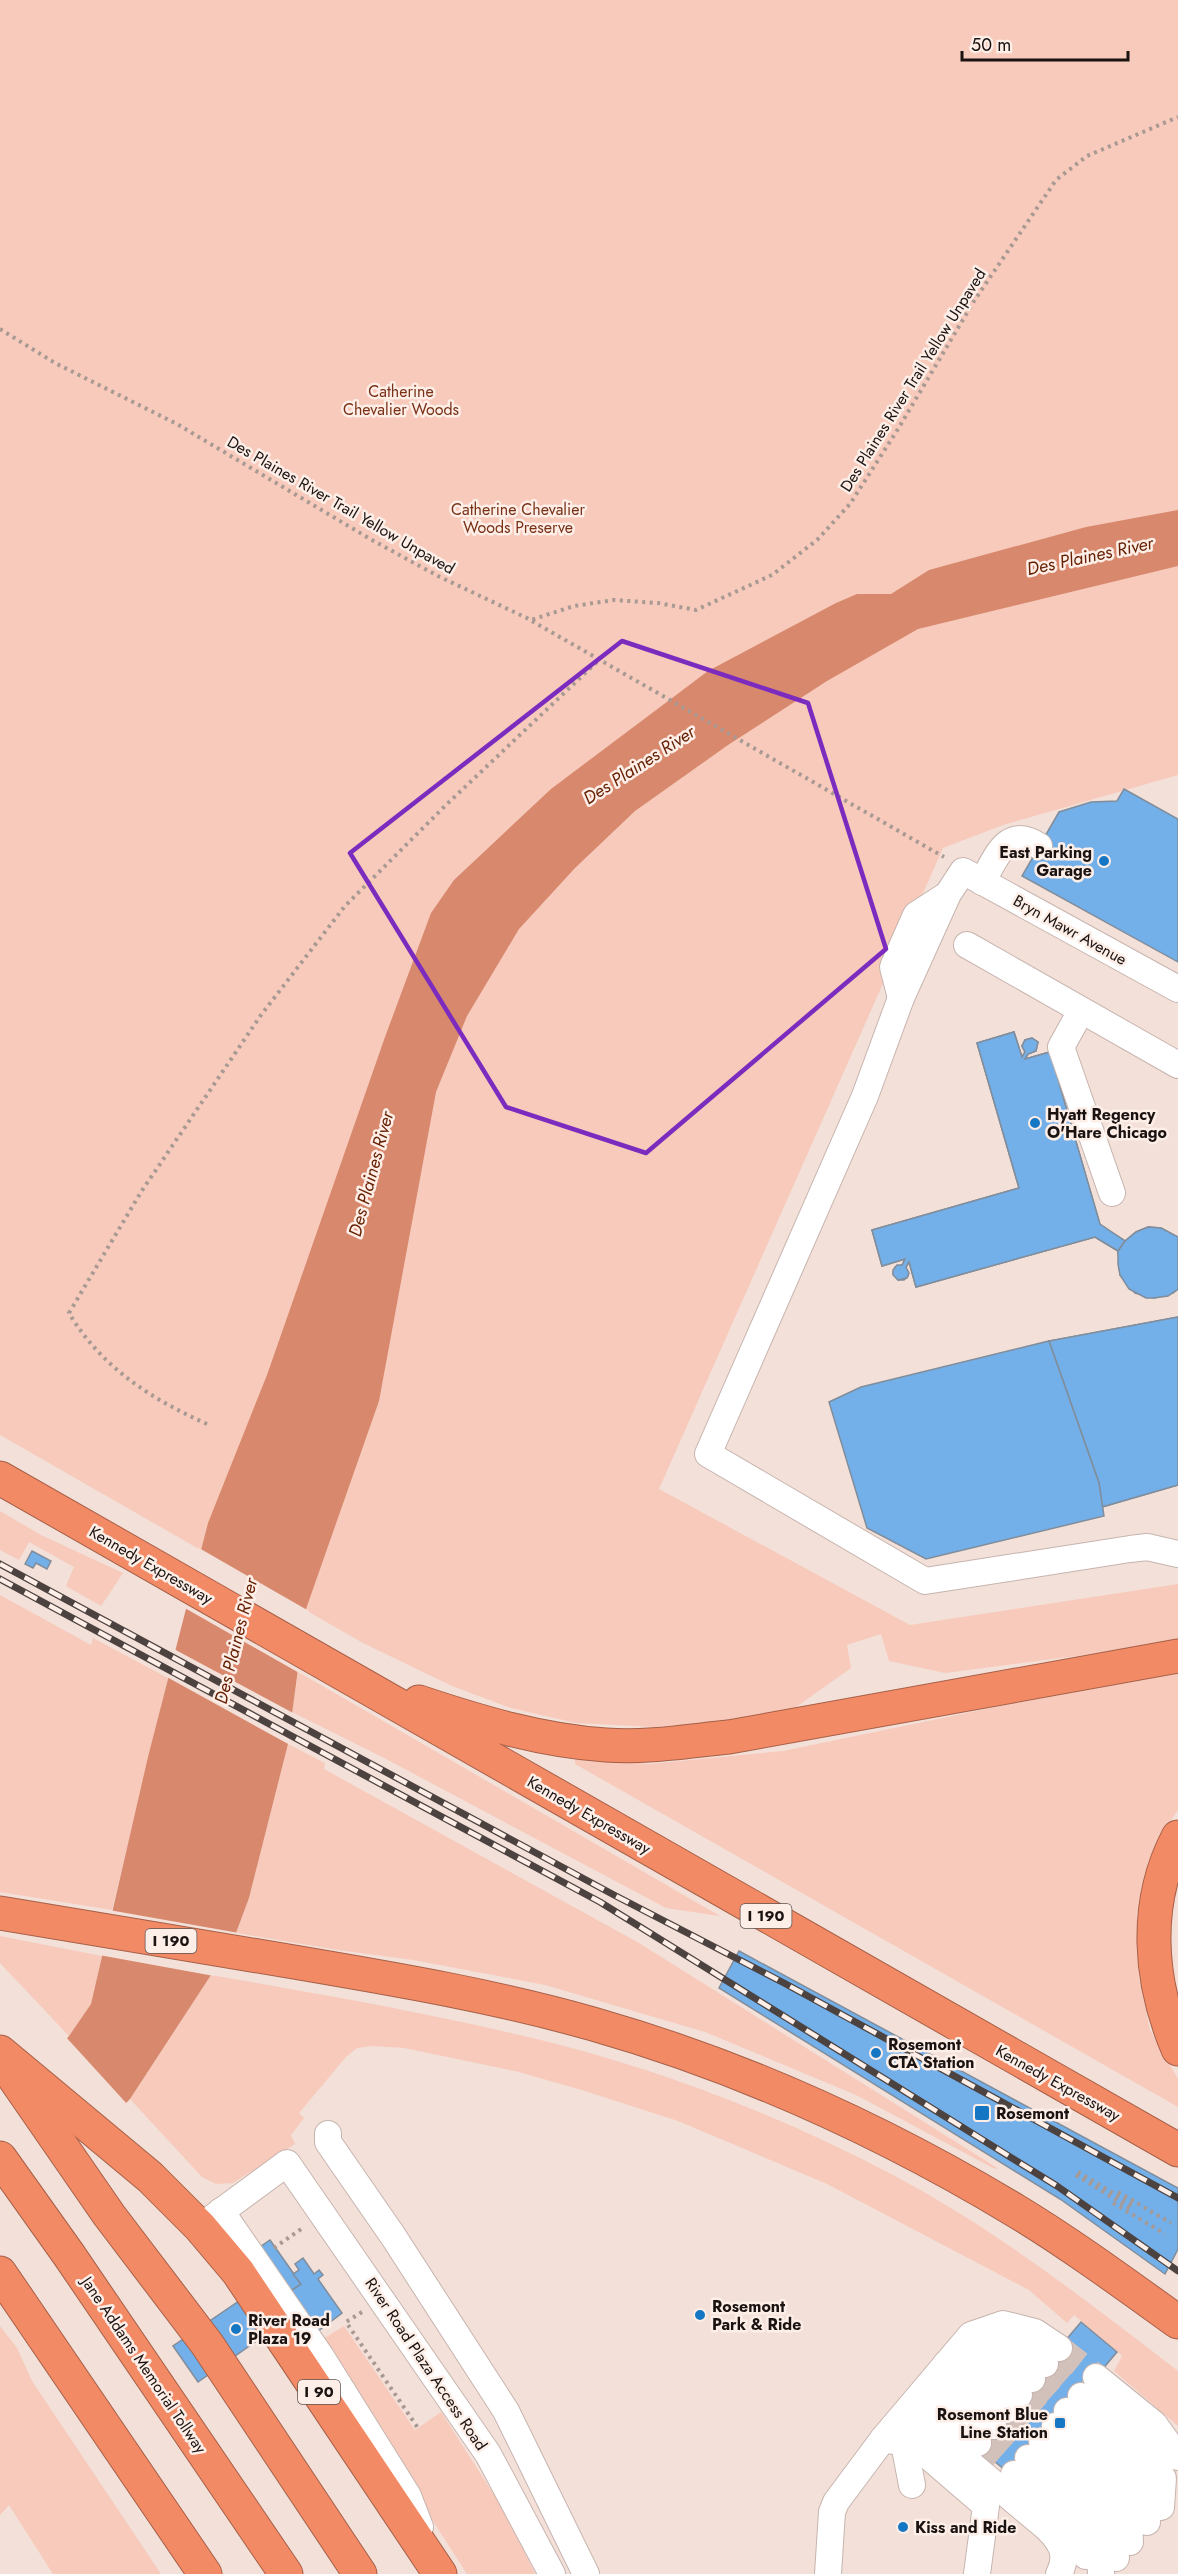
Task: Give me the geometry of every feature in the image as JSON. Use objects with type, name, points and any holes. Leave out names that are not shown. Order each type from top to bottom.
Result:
[{"type":"highway","name":"Kennedy Expressway","points":[[0,1478],[1178,2150]]},
{"type":"highway","points":[[354,1681],[505,1729],[606,1745],[659,1745],[729,1737],[1178,1656]]},
{"type":"highway","points":[[1178,1837],[1167,1858],[1160,1880],[1153,1949],[1155,1976],[1161,2000],[1178,2049]]},
{"type":"highway","name":"I 190","points":[[0,1912],[343,1970],[497,1999],[593,2024],[684,2053],[789,2095],[907,2150],[1016,2211],[1178,2322]]},
{"type":"highway","name":"I 90","points":[[0,2052],[150,2177],[211,2219],[238,2272],[437,2568]]},
{"type":"highway","points":[[0,2058],[109,2215],[207,2344],[360,2574]]},
{"type":"highway","name":"Jane Addams Memorial Tollway","points":[[0,2158],[69,2255],[286,2574]]},
{"type":"highway","points":[[147,2267],[178,2332],[340,2574]]},
{"type":"highway","points":[[0,2273],[205,2574]]},
{"type":"street","points":[[1039,846],[1028,839],[1018,838],[1008,842],[973,876],[948,894],[948,925],[925,978],[901,998],[865,1096],[708,1455],[925,1581],[1148,1547],[1178,1554]]},
{"type":"street","name":"Bryn Mawr Avenue","points":[[973,876],[1178,989]]},
{"type":"street","points":[[967,945],[1178,1065]]},
{"type":"street","points":[[1081,1011],[1061,1047],[1112,1193]]},
{"type":"street","points":[[328,2134],[328,2142],[393,2236],[506,2411],[586,2574]]},
{"type":"street","name":"River Road Plaza Access Road","points":[[211,2219],[287,2163],[488,2454],[552,2574]]},
{"type":"street","points":[[211,2219],[255,2260],[320,2355],[408,2496],[437,2568]]},
{"type":"street","points":[[828,2574],[832,2512],[836,2502],[924,2394],[1003,2324],[1035,2332],[1019,2395],[957,2425],[936,2414],[924,2394]]},
{"type":"street","points":[[912,2485],[924,2394],[986,2350],[1009,2359],[1019,2395]]},
{"type":"street","points":[[924,2394],[960,2382],[982,2390],[1019,2395]]},
{"type":"street","points":[[924,2394],[921,2450],[986,2506],[977,2574]]},
{"type":"street","points":[[924,2394],[921,2428],[937,2436],[1047,2528],[1058,2540],[1064,2552],[1064,2566],[1059,2574]]},
{"type":"street","points":[[1055,2426],[1154,2424],[1178,2457]]},
{"type":"street","points":[[1055,2426],[1136,2442],[1163,2478],[1126,2546]]},
{"type":"street","points":[[1055,2426],[1110,2474],[1128,2497],[1126,2546]]},
{"type":"street","points":[[1055,2426],[1084,2506],[1099,2536],[1126,2546]]},
{"type":"street","points":[[1055,2426],[1079,2530],[1086,2545],[1086,2574]]},
{"type":"street","points":[[1126,2546],[1178,2487]]},
{"type":"path","name":"Des Plaines River Trail Yellow Unpaved","points":[[0,329],[55,363],[177,424],[419,566],[531,620],[574,606],[614,600],[658,603],[696,610],[772,574],[808,547],[850,504],[898,429],[974,301],[1056,180],[1087,156],[1178,117]]},
{"type":"path","points":[[531,620],[938,853]]},
{"type":"path","points":[[207,1424],[139,1389],[111,1366],[81,1333],[69,1313],[141,1192],[261,1015],[345,906],[600,659]]},
{"type":"path","points":[[1077,2174],[1132,2207]]},
{"type":"path","points":[[1118,2192],[1171,2223]]},
{"type":"path","points":[[1113,2203],[1165,2234]]},
{"type":"path","points":[[255,2260],[304,2227],[311,2236]]},
{"type":"path","points":[[356,2302],[363,2312],[346,2322],[418,2428]]},
{"type":"highlighted area","points":[[622,641],[808,703],[886,949],[646,1153],[506,1107],[350,853]]},
{"type":"green space","name":"Catherine Chevalier Woods","points":[[0,0],[1178,0],[1178,775],[1003,825],[943,848],[659,1489],[910,1625],[1178,1584],[1178,1640],[945,1673],[889,1661],[881,1634],[847,1645],[851,1668],[792,1710],[762,1719],[654,1727],[576,1723],[511,1708],[452,1686],[363,1643],[0,1435]]},
{"type":"green space","points":[[0,1511],[41,1535],[123,1573],[101,1606],[66,1586],[74,1567],[29,1542],[19,1560],[0,1550]]},
{"type":"green space","points":[[0,1595],[91,1645],[93,1638],[168,1678],[112,1910],[0,1892]]},
{"type":"green space","points":[[298,1672],[720,1916],[666,1908],[386,1759],[292,1712]]},
{"type":"green space","points":[[1178,1673],[1178,1810],[1156,1842],[1137,1915],[1139,1978],[1150,2030],[1178,2079],[1178,2107],[575,1764],[575,1758],[650,1764],[783,1751],[1010,1704]]},
{"type":"green space","points":[[288,1744],[325,1763],[324,1769],[639,1943],[999,2169],[993,2168],[856,2095],[705,2032],[545,1985],[413,1960],[236,1933],[249,1898]]},
{"type":"green space","points":[[0,1936],[102,1956],[91,2004],[69,2036],[0,1963]]},
{"type":"green space","points":[[211,1975],[405,2010],[568,2047],[664,2076],[804,2131],[849,2152],[931,2196],[1004,2242],[1178,2371],[1178,2426],[1114,2371],[1122,2356],[1074,2315],[1067,2323],[1029,2290],[827,2184],[678,2121],[519,2072],[404,2048],[372,2046],[357,2048],[346,2057],[299,2113],[304,2118],[291,2135],[295,2144],[233,2183],[216,2184],[202,2177],[130,2099]]},
{"type":"green space","points":[[0,2326],[17,2348],[32,2381],[161,2574],[53,2574],[9,2505],[0,2515]]},
{"type":"green space","points":[[344,2326],[415,2430],[441,2412],[505,2512],[535,2574],[467,2574],[318,2342]]},
{"type":"water","name":"Des Plaines River","points":[[1178,510],[1178,566],[918,629],[827,681],[728,745],[635,811],[575,868],[519,929],[467,1016],[436,1092],[379,1401],[306,1609],[288,1744],[249,1898],[236,1933],[130,2099],[0,2231],[0,2109],[69,2036],[91,2004],[148,1757],[208,1523],[267,1375],[385,1037],[431,913],[454,880],[551,789],[708,671],[857,594],[891,594],[929,570],[1086,527]]},
{"type":"pier","points":[[199,1548],[309,1611],[301,1674],[183,1607]]},
{"type":"pier","points":[[172,1648],[295,1714],[290,1745],[165,1676]]},
{"type":"pier","points":[[109,1910],[239,1933],[214,1976],[99,1955]]},
{"type":"pier","points":[[65,2036],[128,2105],[0,2234],[0,2104]]},
{"type":"building","name":"East Parking Garage","points":[[1124,789],[1178,819],[1178,962],[1022,876],[1059,812],[1091,802],[1117,801]]},
{"type":"building","name":"Hyatt Regency O'Hare Chicago","points":[[1014,1032],[1022,1057],[1025,1052],[1022,1046],[1025,1040],[1032,1038],[1038,1042],[1036,1051],[1028,1054],[1025,1059],[1050,1052],[1100,1225],[1125,1241],[1136,1232],[1148,1227],[1161,1228],[1178,1237],[1178,1289],[1173,1293],[1154,1298],[1135,1293],[1120,1275],[1118,1251],[1095,1237],[916,1287],[909,1262],[906,1267],[908,1276],[904,1280],[898,1280],[893,1273],[895,1267],[902,1265],[905,1259],[882,1266],[872,1230],[1019,1188],[977,1043]]},
{"type":"building","name":"Hyatt Regency O'Hare Chicago","points":[[1014,1032],[1022,1057],[1025,1052],[1022,1046],[1025,1040],[1032,1038],[1038,1042],[1036,1051],[1028,1054],[1025,1059],[1050,1052],[1100,1224],[1125,1241],[1118,1251],[1095,1237],[916,1287],[909,1262],[906,1267],[909,1273],[907,1278],[898,1280],[893,1275],[893,1270],[897,1265],[902,1265],[905,1259],[882,1266],[872,1230],[1019,1188],[977,1043]]},
{"type":"building","points":[[1148,1227],[1161,1228],[1178,1237],[1178,1289],[1168,1296],[1146,1298],[1129,1289],[1120,1275],[1118,1251],[1136,1232]]},
{"type":"building","points":[[1178,1317],[1178,1485],[1102,1507],[1099,1483],[1049,1341]]},
{"type":"building","points":[[1178,1317],[1178,1485],[1102,1507],[1099,1483],[1049,1341]]},
{"type":"building","points":[[1049,1341],[1099,1483],[1104,1516],[926,1559],[867,1528],[829,1402],[861,1387]]},
{"type":"building","points":[[32,1551],[51,1561],[47,1569],[36,1563],[33,1568],[25,1564]]},
{"type":"building","name":"Rosemont CTA Station","points":[[739,1951],[1178,2188],[1178,2249],[1165,2274],[1060,2199],[719,1988]]},
{"type":"building","points":[[270,2240],[301,2284],[288,2293],[257,2249]]},
{"type":"building","name":"River Road Plaza 19","points":[[303,2258],[314,2274],[319,2270],[323,2275],[318,2279],[342,2313],[317,2332],[288,2293],[301,2284],[293,2274],[299,2270],[295,2264]]},
{"type":"building","name":"River Road Plaza 19","points":[[274,2277],[298,2312],[198,2382],[173,2346]]},
{"type":"building","points":[[1081,2322],[1117,2352],[1012,2476],[976,2446]]},
{"type":"tunnel","points":[[1059,2348],[1096,2377]]},
{"type":"tunnel","points":[[1045,2364],[1081,2396]]},
{"type":"tunnel","points":[[1032,2379],[1067,2411]]},
{"type":"tunnel","points":[[1019,2395],[1055,2426]]},
{"type":"tunnel","points":[[1006,2410],[1042,2441]]},
{"type":"tunnel","points":[[993,2426],[1028,2458]]},
{"type":"tunnel","points":[[978,2443],[1014,2474]]},
{"type":"railway","points":[[0,1564],[614,1895],[784,1983],[1178,2198]]},
{"type":"railway","points":[[0,1579],[600,1902],[1057,2186],[1178,2271]]},
{"type":"place","name":"East Parking Garage","points":[[1104,861]]},
{"type":"place","name":"Hyatt Regency O'Hare Chicago","points":[[1035,1123]]},
{"type":"place","name":"Rosemont CTA Station","points":[[876,2053]]},
{"type":"place","name":"Rosemont","points":[[982,2113]]},
{"type":"place","name":"Rosemont Park & Ride","points":[[700,2315]]},
{"type":"place","name":"River Road Plaza 19","points":[[236,2329]]},
{"type":"place","name":"Rosemont Blue Line Station","points":[[1060,2423]]},
{"type":"place","name":"Kiss and Ride","points":[[903,2527]]},
{"type":"park label","name":"Catherine Chevalier Woods Preserve","points":[[518,518]]}]
